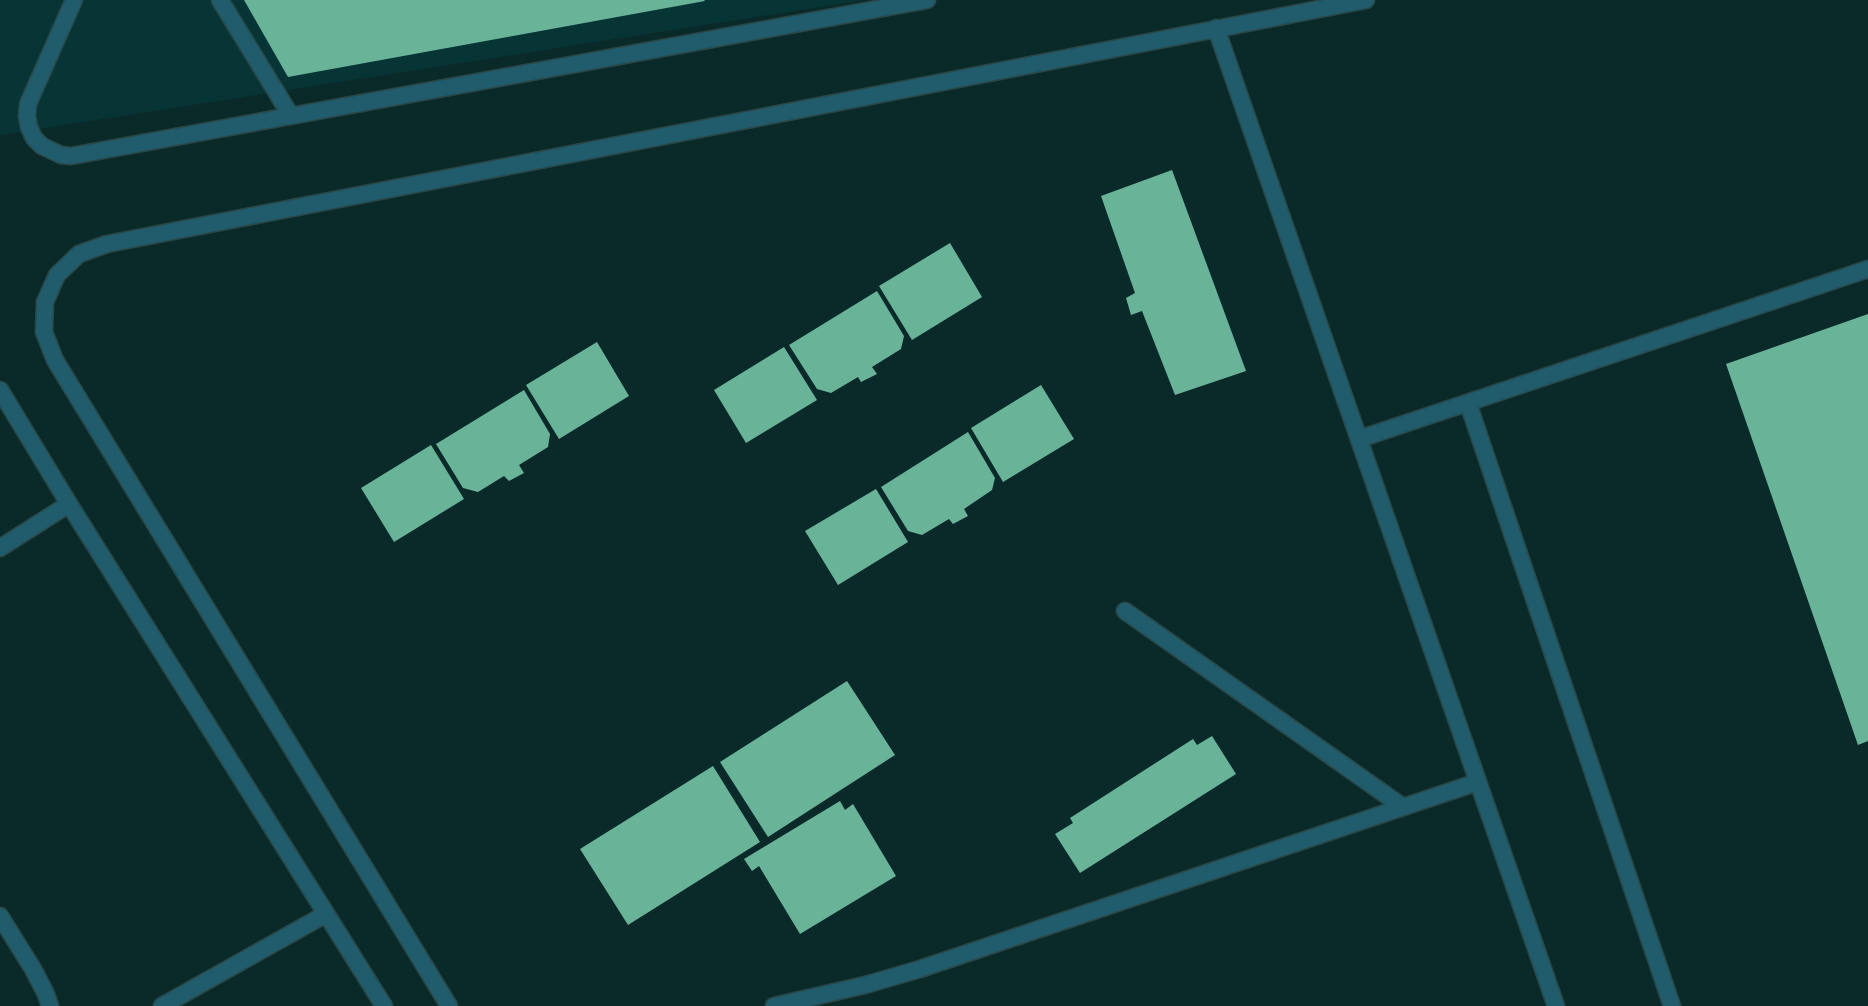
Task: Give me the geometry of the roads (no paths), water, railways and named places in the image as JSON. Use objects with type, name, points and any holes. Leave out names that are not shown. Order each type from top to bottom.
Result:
[{"type":"street","points":[[74,0],[28,104],[27,116],[34,138],[51,151],[71,156],[927,0]]},
{"type":"street","points":[[220,0],[291,116]]},
{"type":"street","points":[[449,1006],[56,360],[44,332],[45,302],[57,275],[79,254],[107,244],[1366,0]]},
{"type":"street","points":[[1216,28],[1556,1006]]},
{"type":"street","points":[[1359,439],[1868,269]]},
{"type":"street","points":[[0,390],[384,1006]]},
{"type":"street","points":[[1468,403],[1672,1006]]},
{"type":"street","points":[[0,548],[69,504]]},
{"type":"street","points":[[1125,611],[1403,807]]},
{"type":"street","points":[[774,1006],[854,988],[920,969],[1478,782]]},
{"type":"street","points":[[162,1006],[326,914]]},
{"type":"street","points":[[0,916],[37,977],[50,1006]]}]
